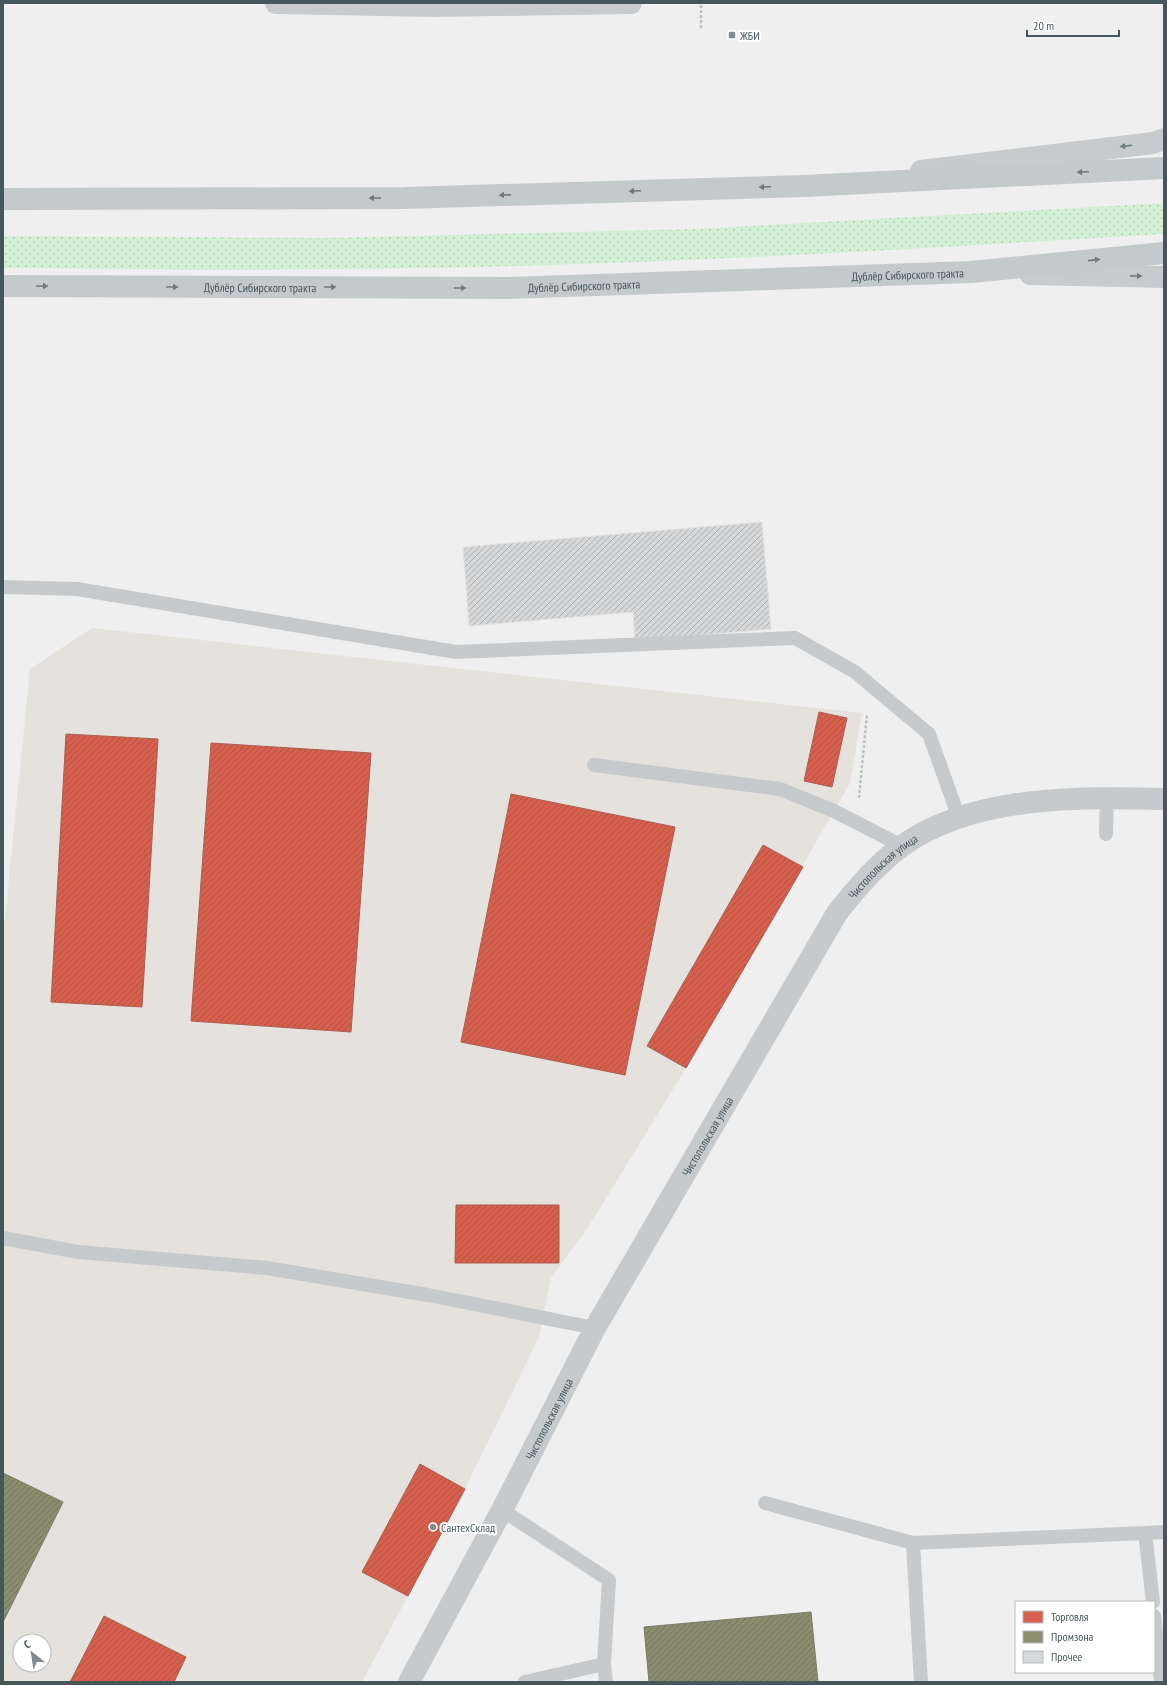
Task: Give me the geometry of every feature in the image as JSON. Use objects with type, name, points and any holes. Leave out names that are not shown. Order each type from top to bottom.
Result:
[{"type":"main road","points":[[276,3],[434,5],[631,3]]},
{"type":"main road","points":[[804,186],[1153,143],[1164,139]]},
{"type":"main road","points":[[3,199],[405,198],[804,186],[1164,168]]},
{"type":"main road","name":"Дублёр Сибирского тракта","points":[[3,286],[508,288],[971,272],[1164,253]]},
{"type":"main road","points":[[971,272],[1164,277]]},
{"type":"street","name":"Чистопольская улица","points":[[409,1682],[502,1510],[595,1328],[836,913],[876,868],[902,846],[925,831],[959,818],[987,809],[1020,804],[1107,798],[1164,799]]},
{"type":"lane","points":[[3,587],[77,589],[456,652],[795,638],[855,672],[929,734],[959,818]]},
{"type":"lane","points":[[594,765],[780,788],[834,811],[902,846]]},
{"type":"lane","points":[[1106,834],[1107,798]]},
{"type":"lane","points":[[3,1238],[78,1252],[268,1268],[428,1295],[595,1328]]},
{"type":"lane","points":[[765,1503],[913,1543],[1164,1532]]},
{"type":"lane","points":[[502,1510],[609,1580],[604,1664],[606,1682]]},
{"type":"lane","points":[[1146,1533],[1152,1601]]},
{"type":"lane","points":[[913,1543],[922,1682]]},
{"type":"lane","points":[[1155,1625],[1161,1682]]},
{"type":"lane","points":[[525,1682],[604,1664]]},
{"type":"path","points":[[701,3],[701,28]]},
{"type":"path","points":[[857,823],[870,685]]},
{"type":"shaded area","points":[[92,628],[862,713],[850,783],[686,1068],[589,1226],[551,1278],[539,1337],[465,1489],[362,1682],[3,1682],[3,936],[30,669]]},
{"type":"green space","points":[[1164,203],[1164,234],[934,248],[782,256],[483,267],[278,270],[3,268],[3,236],[324,238],[694,229]]},
{"type":"building: Торговля","points":[[819,712],[847,718],[832,787],[804,781]]},
{"type":"building: Торговля","points":[[66,734],[158,739],[142,1007],[51,1002]]},
{"type":"building: Торговля","points":[[211,743],[371,753],[351,1032],[191,1021]]},
{"type":"building: Торговля","points":[[511,794],[675,827],[625,1075],[461,1042]]},
{"type":"building: Торговля","points":[[763,845],[803,867],[686,1068],[647,1046]]},
{"type":"building: Торговля","points":[[456,1205],[559,1205],[559,1263],[455,1263]]},
{"type":"building: Торговля","points":[[420,1464],[465,1489],[408,1596],[362,1572]]},
{"type":"building: Торговля","points":[[104,1616],[186,1657],[174,1682],[70,1682]]},
{"type":"building: Промзона","points":[[3,1473],[63,1502],[3,1622]]},
{"type":"building: Промзона","points":[[811,1612],[818,1682],[649,1682],[644,1627]]},
{"type":"building: Прочее","points":[[762,522],[771,629],[635,641],[633,612],[469,626],[463,547]]},
{"type":"place","name":"ЖБИ","points":[[732,35]]},
{"type":"place","name":"СантехСклад","points":[[433,1527]]}]
